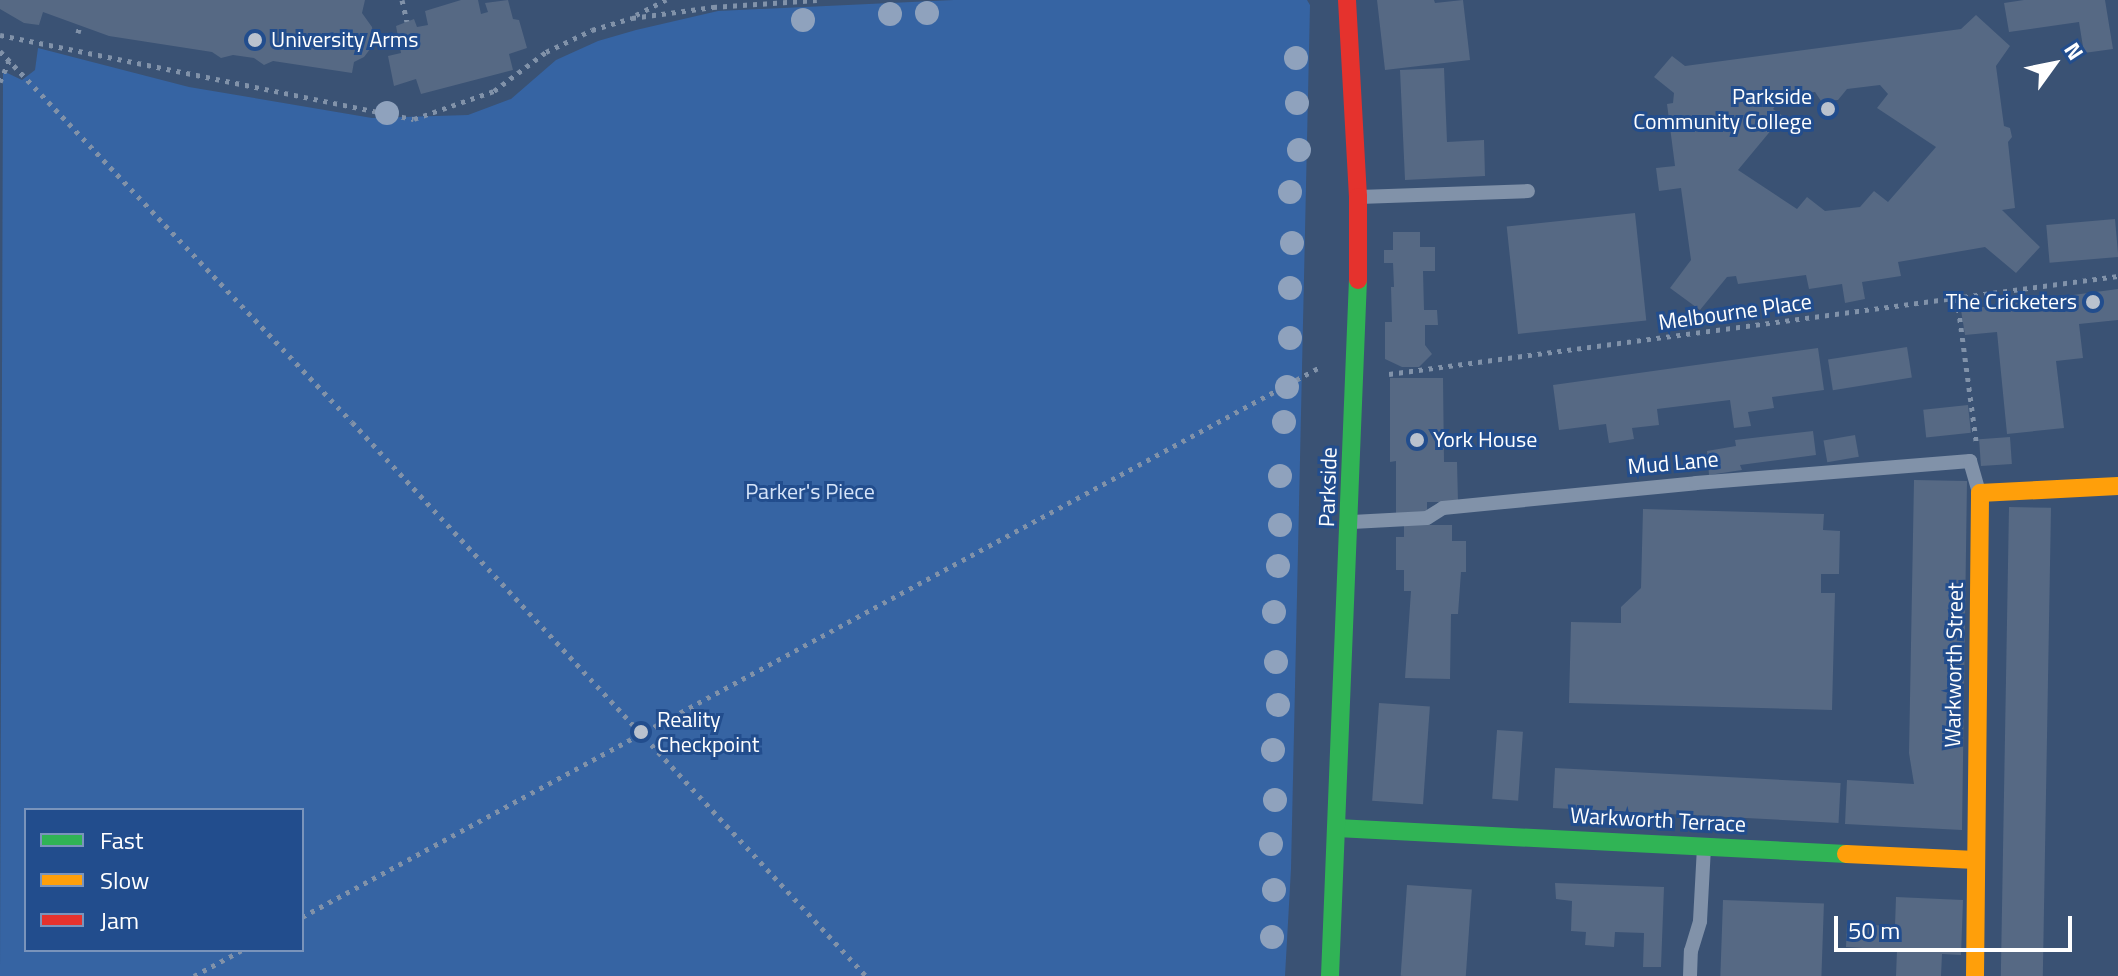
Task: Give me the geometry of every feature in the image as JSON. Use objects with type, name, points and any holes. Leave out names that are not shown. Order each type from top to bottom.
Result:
[{"type":"street","name":"Parkside","points":[[1330,976],[1356,378],[1358,197],[1347,0]]},
{"type":"street","points":[[1980,493],[2006,489],[2118,486]]},
{"type":"street","name":"Warkworth Street","points":[[1975,976],[1980,493]]},
{"type":"street","name":"Warkworth Terrace","points":[[1337,828],[1976,860]]},
{"type":"lane","points":[[1358,197],[1528,191]]},
{"type":"lane","points":[[1970,461],[1980,493]]},
{"type":"lane","name":"Mud Lane","points":[[1351,522],[1427,518],[1443,508],[1681,484],[1970,461]]},
{"type":"lane","points":[[1690,976],[1691,951],[1700,921],[1704,846]]},
{"type":"path","points":[[402,0],[407,21]]},
{"type":"path","points":[[632,18],[666,0]]},
{"type":"path","points":[[0,35],[414,119],[494,91],[546,52],[592,30],[632,18],[713,7],[817,0]]},
{"type":"path","points":[[78,33],[80,25]]},
{"type":"path","points":[[0,51],[641,732],[866,976]]},
{"type":"path","points":[[0,82],[9,61]]},
{"type":"path","name":"Melbourne Place","points":[[1356,378],[2118,276]]},
{"type":"path","points":[[1957,298],[1977,438],[1970,461]]},
{"type":"path","points":[[304,916],[1332,361]]},
{"type":"path","points":[[194,976],[238,952]]},
{"type":"green space","name":"Parker's Piece","points":[[954,0],[1307,0],[1310,5],[1291,869],[1285,976],[0,976],[3,71],[22,80],[35,70],[38,48],[189,87],[372,118],[468,115],[511,99],[556,60],[598,41],[718,11]]},
{"type":"building","name":"University Arms","points":[[0,0],[365,0],[362,13],[372,27],[374,44],[364,57],[354,62],[352,73],[273,61],[264,65],[254,58],[233,55],[221,58],[212,52],[109,36],[43,12],[39,25],[24,23],[0,9]]},
{"type":"building","points":[[461,0],[478,0],[481,14],[488,12],[485,3],[508,0],[513,19],[519,20],[527,48],[509,54],[513,70],[421,94],[416,79],[394,86],[388,56],[401,53],[396,26],[414,19],[417,27],[428,25],[425,11]]},
{"type":"building","points":[[1377,0],[1434,0],[1435,3],[1463,0],[1470,60],[1385,70]]},
{"type":"building","points":[[2024,0],[2105,0],[2113,49],[2084,53],[2079,22],[2009,32],[2004,3]]},
{"type":"building","points":[[1976,15],[2010,46],[1996,66],[2004,126],[2010,128],[2012,137],[2008,142],[2015,208],[2002,210],[2040,247],[2016,273],[1985,247],[1898,262],[1901,276],[1862,282],[1865,299],[1845,303],[1842,284],[1809,289],[1806,275],[1738,284],[1736,276],[1727,277],[1700,310],[1670,288],[1691,260],[1681,188],[1659,191],[1656,168],[1675,166],[1667,104],[1673,103],[1674,93],[1654,77],[1672,56],[1685,66],[1961,29]],"holes":[[[1880,85],[1888,94],[1877,108],[1936,147],[1888,202],[1874,191],[1860,207],[1825,211],[1807,197],[1797,209],[1738,170],[1783,116],[1773,109],[1783,96],[1815,92],[1821,101],[1838,100],[1847,89]]]},
{"type":"building","points":[[1444,68],[1447,142],[1484,140],[1485,176],[1405,180],[1400,70]]},
{"type":"building","points":[[1635,213],[1646,320],[1518,334],[1507,226]]},
{"type":"building","points":[[2115,219],[2118,257],[2050,263],[2046,225]]},
{"type":"building","points":[[1393,232],[1420,232],[1420,247],[1435,247],[1435,271],[1423,271],[1424,310],[1437,310],[1438,325],[1425,325],[1425,345],[1432,354],[1419,367],[1402,367],[1385,359],[1385,322],[1392,322],[1391,287],[1394,287],[1393,263],[1384,263],[1384,250],[1393,250]]},
{"type":"building","points":[[2118,289],[2118,320],[2079,324],[2083,358],[2056,361],[2064,428],[2007,434],[1997,332],[1965,335],[1961,310]]},
{"type":"building","points":[[1907,347],[1912,378],[1833,390],[1828,360]]},
{"type":"building","points":[[1818,348],[1824,390],[1772,397],[1774,408],[1748,412],[1751,426],[1734,428],[1730,400],[1657,409],[1659,425],[1632,428],[1634,439],[1609,443],[1606,424],[1559,430],[1553,385]]},
{"type":"building","name":"York House","points":[[1390,378],[1443,378],[1444,462],[1457,462],[1458,502],[1427,502],[1427,513],[1396,513],[1396,461],[1390,462]]},
{"type":"building","points":[[1968,405],[1971,433],[1926,438],[1923,410]]},
{"type":"building","points":[[1813,431],[1816,455],[1740,465],[1742,470],[1709,475],[1707,451],[1736,446],[1735,440]]},
{"type":"building","points":[[1855,435],[1859,457],[1827,462],[1823,441]]},
{"type":"building","points":[[2010,437],[2012,464],[1981,466],[1979,439]]},
{"type":"building","points":[[1914,480],[1967,481],[1962,830],[1845,824],[1847,780],[1914,784],[1909,753]]},
{"type":"building","points":[[2009,507],[2051,508],[2043,976],[2001,976]]},
{"type":"building","points":[[1643,509],[1824,514],[1823,530],[1840,531],[1839,574],[1821,574],[1821,593],[1835,593],[1832,710],[1569,703],[1571,622],[1621,623],[1621,607],[1641,588]]},
{"type":"building","points":[[1404,525],[1452,525],[1452,541],[1466,541],[1466,572],[1461,572],[1458,614],[1451,614],[1450,679],[1405,678],[1411,591],[1404,591],[1404,570],[1396,570],[1396,537],[1404,537]]},
{"type":"building","points":[[1379,703],[1430,707],[1423,804],[1372,801]]},
{"type":"building","points":[[1497,730],[1523,732],[1518,801],[1492,799]]},
{"type":"building","points":[[1555,768],[1841,783],[1839,823],[1553,808]]},
{"type":"building","points":[[1555,883],[1664,887],[1661,967],[1643,967],[1644,933],[1615,932],[1614,947],[1585,945],[1586,932],[1571,931],[1572,901],[1556,899]]},
{"type":"building","points":[[1407,885],[1472,890],[1466,976],[1401,976]]},
{"type":"building","points":[[1896,897],[1963,900],[1961,955],[1942,954],[1941,976],[1896,976],[1897,950],[1846,947],[1847,924],[1895,926]]},
{"type":"building","points":[[1723,900],[1824,904],[1821,976],[1720,976]]},
{"type":"traffic: fast","points":[[1330,976],[1358,280]]},
{"type":"traffic: fast","points":[[1337,828],[1846,854]]},
{"type":"traffic: slow","points":[[1975,976],[1980,493],[2118,486]]},
{"type":"traffic: slow","points":[[1846,854],[1976,860]]},
{"type":"traffic: jam","points":[[1347,0],[1358,197],[1358,280]]},
{"type":"place","name":"University Arms","points":[[255,40]]},
{"type":"place","name":"Parkside Community College","points":[[1828,109]]},
{"type":"place","name":"The Cricketers","points":[[2093,302]]},
{"type":"place","name":"York House","points":[[1417,440]]},
{"type":"place","name":"Reality Checkpoint","points":[[641,732]]}]
